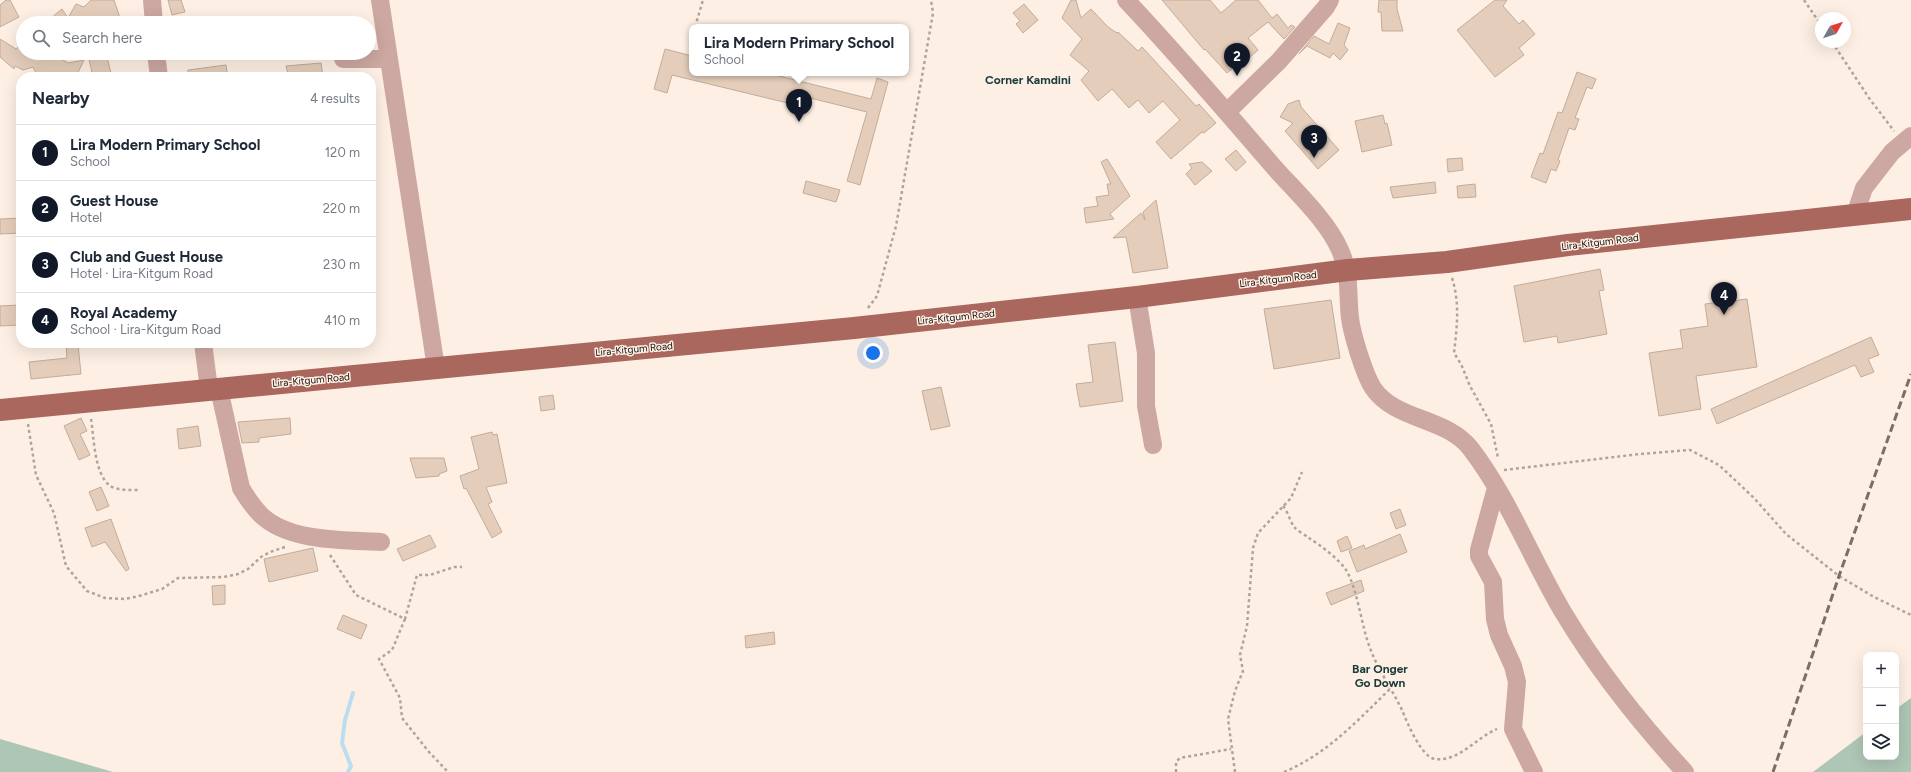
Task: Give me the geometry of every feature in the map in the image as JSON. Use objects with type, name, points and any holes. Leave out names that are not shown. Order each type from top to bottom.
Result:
[{"type":"main road","name":"Lira-Kitgum Road","points":[[0,410],[854,328],[1137,297],[1348,270],[1447,262],[1576,244],[1911,209]]},
{"type":"street","points":[[152,0],[153,16]]},
{"type":"street","points":[[380,0],[436,368]]},
{"type":"street","points":[[1126,0],[1227,112],[1315,214],[1340,248],[1348,270],[1350,319],[1363,367],[1373,388],[1389,404],[1456,435],[1469,446],[1495,477],[1563,612],[1613,686],[1664,749],[1685,772]]},
{"type":"street","points":[[1227,112],[1279,61],[1326,7],[1330,0]]},
{"type":"street","points":[[376,59],[388,59]]},
{"type":"street","points":[[157,60],[158,72]]},
{"type":"street","points":[[1855,215],[1864,188],[1892,152],[1907,139]]},
{"type":"street","points":[[1137,297],[1146,352],[1146,406],[1153,445]]},
{"type":"street","points":[[204,348],[241,488],[262,516],[288,531],[317,538],[381,542]]},
{"type":"street","points":[[1495,477],[1479,556],[1492,582],[1495,619],[1499,635],[1513,666],[1517,682],[1513,729],[1534,772]]},
{"type":"path","points":[[696,24],[703,0]]},
{"type":"path","points":[[854,328],[877,296],[896,226],[933,13],[931,0]]},
{"type":"path","points":[[1804,0],[1815,17]]},
{"type":"path","points":[[1836,48],[1869,98],[1907,139]]},
{"type":"path","points":[[1447,262],[1457,297],[1457,326],[1454,353],[1491,424],[1495,477],[1640,454],[1690,450],[1719,465],[1754,498],[1786,534],[1839,576],[1874,597],[1911,615]]},
{"type":"path","points":[[88,401],[94,447],[104,478],[110,486],[126,490],[140,490]]},
{"type":"path","points":[[22,408],[27,420],[36,475],[54,513],[66,566],[87,591],[105,598],[125,599],[139,596],[162,589],[178,578],[224,577],[238,574],[248,569],[261,557],[270,552],[290,546]]},
{"type":"path","points":[[1235,772],[1228,719],[1243,671],[1240,655],[1247,626],[1253,548],[1258,533],[1290,498],[1302,472]]},
{"type":"path","points":[[1283,506],[1294,527],[1319,544],[1345,569],[1351,581],[1370,648],[1402,710],[1409,729],[1428,754],[1434,759],[1445,759],[1458,754],[1485,735],[1496,730],[1506,727],[1513,729]]},
{"type":"path","points":[[317,538],[336,562],[340,573],[356,595],[405,619]]},
{"type":"path","points":[[448,772],[429,752],[402,718],[400,698],[380,659],[392,650],[405,619],[417,575],[430,575],[454,567],[462,567]]},
{"type":"path","points":[[1284,772],[1300,765],[1338,739],[1390,689]]},
{"type":"path","points":[[1176,772],[1176,762],[1180,758],[1231,749]]},
{"type":"green space","points":[[1911,698],[1911,772],[1813,772],[1863,734],[1863,760],[1899,760],[1899,707]]},
{"type":"green space","points":[[0,739],[113,772],[0,772]]},
{"type":"building","points":[[6,0],[10,0],[18,16],[16,16],[16,19],[0,27],[0,5]]},
{"type":"building","points":[[91,0],[114,0],[119,16],[69,16],[76,4],[84,7]]},
{"type":"building","points":[[168,0],[181,0],[185,12],[172,15]]},
{"type":"building","points":[[1071,0],[1076,0],[1081,18],[1091,9],[1108,27],[1117,33],[1118,32],[1138,51],[1142,47],[1196,106],[1199,104],[1216,123],[1204,133],[1202,132],[1171,159],[1156,142],[1180,120],[1163,101],[1149,113],[1138,100],[1129,108],[1112,89],[1098,101],[1081,80],[1089,71],[1070,55],[1082,39],[1062,18]]},
{"type":"building","points":[[1162,0],[1210,0],[1221,13],[1236,0],[1258,0],[1272,18],[1277,14],[1288,28],[1291,25],[1295,27],[1284,39],[1268,22],[1248,38],[1258,50],[1249,58],[1247,56],[1227,73],[1205,49],[1204,50]]},
{"type":"building","points":[[1379,0],[1397,0],[1397,9],[1403,31],[1382,31],[1381,12],[1378,12]]},
{"type":"building","points":[[1495,0],[1507,0],[1503,6],[1519,24],[1523,20],[1535,34],[1519,48],[1524,55],[1495,77],[1457,30]]},
{"type":"building","points":[[1024,4],[1038,20],[1023,33],[1016,24],[1020,21],[1013,13]]},
{"type":"building","points":[[62,9],[67,16],[54,16]]},
{"type":"building","points":[[1338,23],[1350,28],[1344,45],[1348,50],[1340,60],[1333,53],[1330,58],[1307,46],[1299,54],[1314,36],[1329,44]]},
{"type":"building","points":[[0,39],[16,49],[16,60],[63,60],[68,63],[84,60],[78,72],[36,72],[33,67],[23,70],[15,66],[14,69],[0,57]]},
{"type":"building","points":[[665,49],[689,55],[689,76],[779,76],[871,99],[877,78],[888,82],[860,185],[847,181],[867,112],[806,97],[804,107],[672,75],[667,93],[654,89]]},
{"type":"building","points":[[89,60],[108,60],[111,72],[92,72]]},
{"type":"building","points":[[321,63],[322,72],[288,72],[286,66]]},
{"type":"building","points":[[226,65],[227,72],[188,72],[188,70]]},
{"type":"building","points":[[1577,72],[1596,79],[1592,89],[1587,87],[1575,118],[1579,119],[1575,130],[1569,128],[1558,160],[1560,161],[1556,171],[1551,169],[1546,183],[1531,177],[1540,153],[1543,154],[1558,112],[1562,113]]},
{"type":"building","points":[[1299,100],[1301,107],[1339,150],[1318,169],[1285,131],[1293,123],[1280,117],[1288,104]]},
{"type":"building","points":[[1383,115],[1385,124],[1387,123],[1392,145],[1362,152],[1355,121]]},
{"type":"building","points":[[1236,150],[1246,162],[1236,171],[1225,159]]},
{"type":"building","points":[[1462,158],[1463,170],[1448,172],[1447,159]]},
{"type":"building","points":[[1107,159],[1130,196],[1110,214],[1114,219],[1086,223],[1084,208],[1098,206],[1096,197],[1109,195],[1107,184],[1111,184],[1101,162]]},
{"type":"building","points":[[1202,162],[1212,171],[1195,185],[1186,174],[1192,168],[1189,164]]},
{"type":"building","points":[[806,181],[840,190],[836,202],[803,193]]},
{"type":"building","points":[[1435,182],[1436,193],[1393,198],[1390,187]]},
{"type":"building","points":[[1475,184],[1476,197],[1458,198],[1457,186]]},
{"type":"building","points":[[1156,200],[1168,268],[1133,273],[1126,237],[1113,238],[1141,213],[1145,220],[1143,212]]},
{"type":"building","points":[[16,218],[16,233],[0,234],[0,219]]},
{"type":"building","points":[[1600,269],[1604,290],[1599,291],[1607,334],[1558,343],[1557,336],[1524,342],[1514,286]]},
{"type":"building","points":[[1731,293],[1732,301],[1747,299],[1757,367],[1696,376],[1701,409],[1659,416],[1649,353],[1683,348],[1680,330],[1708,326],[1705,304],[1719,302],[1718,295]]},
{"type":"building","points":[[1331,300],[1340,358],[1274,369],[1264,309]]},
{"type":"building","points":[[16,305],[16,325],[0,326],[0,306]]},
{"type":"building","points":[[1871,337],[1879,355],[1868,359],[1874,372],[1861,377],[1855,365],[1717,424],[1711,409]]},
{"type":"building","points":[[1115,342],[1123,401],[1080,407],[1076,384],[1093,382],[1088,345]]},
{"type":"building","points":[[66,348],[78,348],[81,374],[31,379],[29,362],[67,358]]},
{"type":"building","points":[[941,387],[950,426],[931,430],[922,391]]},
{"type":"building","points":[[553,395],[555,409],[541,411],[539,397]]},
{"type":"building","points":[[81,418],[87,431],[80,434],[90,455],[79,460],[64,426]]},
{"type":"building","points":[[290,418],[291,434],[259,438],[259,442],[242,443],[238,422]]},
{"type":"building","points":[[198,426],[201,446],[179,449],[177,429]]},
{"type":"building","points":[[492,432],[493,435],[497,434],[507,483],[486,487],[492,502],[488,504],[502,532],[492,538],[466,488],[464,489],[460,476],[479,469],[471,437]]},
{"type":"building","points":[[410,458],[444,458],[447,471],[439,474],[439,476],[416,478]]},
{"type":"building","points":[[101,487],[109,506],[97,511],[89,492]]},
{"type":"building","points":[[1400,509],[1406,525],[1396,529],[1390,513]]},
{"type":"building","points":[[111,519],[129,569],[126,571],[105,542],[92,547],[85,528]]},
{"type":"building","points":[[1400,534],[1407,552],[1357,572],[1349,551],[1364,545],[1365,549]]},
{"type":"building","points":[[430,535],[436,547],[403,561],[397,549]]},
{"type":"building","points":[[1347,536],[1352,548],[1341,552],[1337,541]]},
{"type":"building","points":[[313,548],[318,571],[269,582],[264,559]]},
{"type":"building","points":[[1361,580],[1364,591],[1331,605],[1326,593]]},
{"type":"building","points":[[225,585],[225,604],[213,605],[212,586]]},
{"type":"building","points":[[343,615],[367,625],[361,639],[337,629]]},
{"type":"building","points":[[774,632],[775,644],[746,648],[745,636]]},
{"type":"waterway","points":[[348,772],[351,766],[342,743],[345,720],[353,693]]},
{"type":"railway","points":[[1773,772],[1839,576],[1911,374]]},
{"type":"place","name":"Guest House","points":[[1237,76]]},
{"type":"place","name":"Lira Modern Primary School","points":[[799,122]]},
{"type":"place","name":"Club and Guest House","points":[[1314,158]]},
{"type":"place","name":"Royal Academy","points":[[1724,315]]},
{"type":"district","name":"Corner Kamdini","points":[[1028,80]]},
{"type":"district","name":"Bar Onger Go Down","points":[[1380,676]]}]
